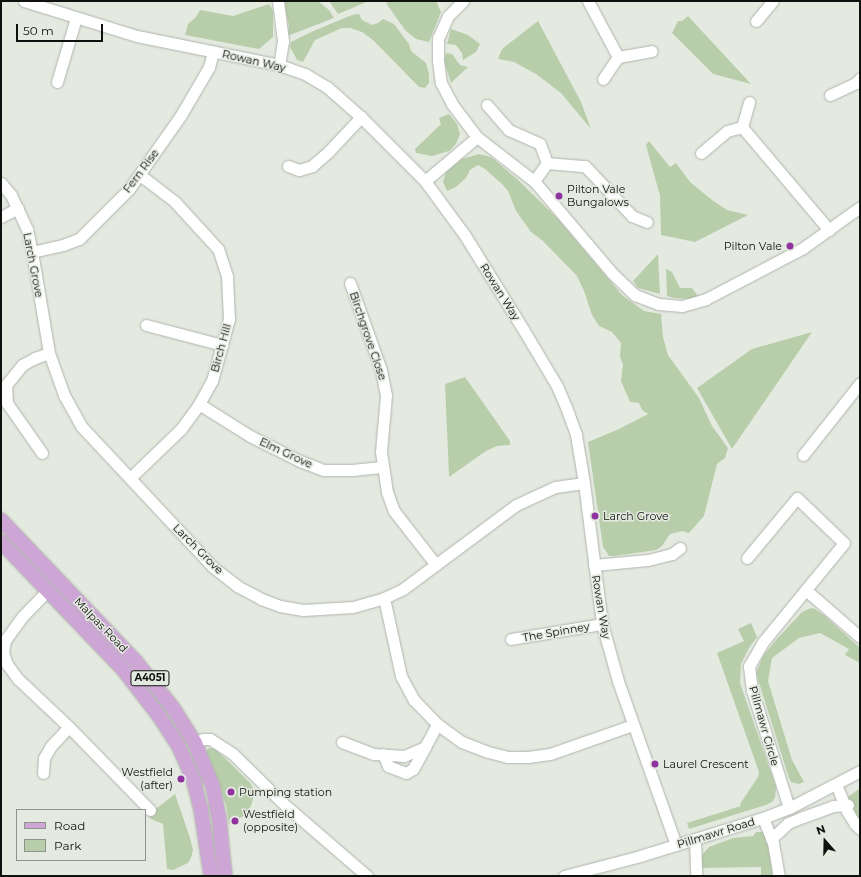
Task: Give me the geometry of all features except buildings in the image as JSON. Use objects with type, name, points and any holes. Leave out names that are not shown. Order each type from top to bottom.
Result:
[{"type":"main road","name":"Malpas Road","points":[[1,520],[141,668],[174,708],[195,743],[213,787],[220,817],[225,876]]},
{"type":"main road","name":"Malpas Road","points":[[1,542],[122,668],[145,696],[179,747],[193,778],[201,810],[211,876]]},
{"type":"street","name":"Rowan Way","points":[[24,1],[138,36],[279,65],[305,74],[327,87],[361,117],[425,181],[464,234],[557,386],[566,407],[576,435],[584,483],[602,624],[618,681],[676,845]]},
{"type":"street","points":[[278,1],[283,41],[279,65]]},
{"type":"street","points":[[463,1],[448,16],[438,38],[438,60],[441,83],[452,104],[477,137],[534,181],[612,273],[635,295],[659,304],[682,306],[706,299],[803,248],[860,207]]},
{"type":"street","points":[[588,1],[618,57]]},
{"type":"street","points":[[756,21],[772,1]]},
{"type":"street","points":[[57,82],[76,18]]},
{"type":"street","points":[[603,79],[618,57],[651,51]]},
{"type":"street","name":"Fern Rise","points":[[32,252],[63,245],[79,239],[97,222],[140,175],[181,115],[209,67],[213,52]]},
{"type":"street","points":[[830,95],[859,83]]},
{"type":"street","points":[[742,127],[749,102]]},
{"type":"street","points":[[487,105],[509,130],[540,144],[547,163]]},
{"type":"street","points":[[288,166],[299,170],[312,166],[329,151],[361,117]]},
{"type":"street","points":[[701,153],[727,131],[742,127]]},
{"type":"street","points":[[742,127],[829,230]]},
{"type":"street","points":[[425,181],[477,137]]},
{"type":"street","points":[[534,181],[547,163]]},
{"type":"street","points":[[547,163],[585,166],[632,216],[647,222]]},
{"type":"street","name":"Birch Hill","points":[[130,478],[181,429],[200,404],[212,381],[229,319],[227,276],[218,250],[174,201],[140,175]]},
{"type":"street","name":"Larch Grove","points":[[1,183],[11,195],[27,229],[49,353],[64,395],[81,426],[213,567],[237,586],[261,599],[280,606],[303,610],[353,607],[384,598],[404,589],[516,505],[555,487],[584,483]]},
{"type":"street","points":[[1,216],[18,208]]},
{"type":"street","name":"Birchgrove Close","points":[[350,283],[381,370],[386,395],[380,452],[381,467],[387,492],[394,511],[436,565]]},
{"type":"street","points":[[146,325],[222,345]]},
{"type":"street","points":[[42,453],[7,403],[6,385],[22,365],[49,353]]},
{"type":"street","points":[[804,455],[860,383]]},
{"type":"street","name":"Elm Grove","points":[[200,404],[250,436],[300,462],[324,470],[352,470],[381,467]]},
{"type":"street","name":"Pillmawr Circle","points":[[747,558],[797,498],[844,543],[807,591],[764,642],[749,666],[752,690],[789,808]]},
{"type":"street","points":[[594,564],[648,560],[672,554],[680,548]]},
{"type":"street","points":[[48,590],[22,617],[5,640],[3,652],[7,664],[18,679],[69,727],[150,810]]},
{"type":"street","points":[[807,591],[860,637]]},
{"type":"street","points":[[384,598],[401,676],[414,700],[437,724],[462,742],[488,752],[508,757],[521,757],[550,754],[633,725]]},
{"type":"street","name":"The Spinney","points":[[511,639],[602,624]]},
{"type":"street","points":[[383,754],[388,766],[406,773],[413,769],[437,724]]},
{"type":"street","points":[[43,774],[44,758],[51,746],[69,727]]},
{"type":"street","points":[[195,743],[203,739],[210,739],[233,754],[286,806],[368,876]]},
{"type":"street","points":[[342,742],[374,754],[404,756],[425,747]]},
{"type":"street","name":"Pillmawr Road","points":[[564,876],[676,845],[763,818],[789,808],[860,771]]},
{"type":"street","points":[[836,784],[855,824],[860,829]]},
{"type":"street","points":[[771,839],[788,823],[803,816],[833,806],[846,805]]},
{"type":"street","points":[[763,818],[771,839],[779,876]]},
{"type":"street","points":[[695,839],[696,876]]},
{"type":"green space","points":[[283,1],[318,1],[329,10],[334,18],[290,35],[288,33],[289,25]]},
{"type":"green space","points":[[329,1],[369,1],[338,14]]},
{"type":"green space","points":[[390,1],[436,1],[441,12],[429,42],[416,39],[405,30],[386,3]]},
{"type":"green space","points":[[269,4],[273,11],[273,37],[259,49],[185,35],[188,24],[196,17],[200,10],[233,16]]},
{"type":"green space","points":[[359,14],[362,20],[372,25],[383,19],[394,24],[409,44],[411,51],[426,63],[429,74],[429,83],[425,88],[419,87],[373,40],[362,32],[350,28],[342,28],[315,40],[303,62],[297,60],[290,47],[291,42],[352,15]]},
{"type":"green space","points":[[688,16],[751,84],[713,74],[672,33],[678,21],[682,21]]},
{"type":"green space","points":[[538,21],[581,102],[591,129],[561,93],[536,74],[514,62],[498,59],[502,49]]},
{"type":"green space","points":[[451,29],[468,35],[480,44],[476,52],[463,60],[462,53],[456,45],[447,44]]},
{"type":"green space","points":[[446,53],[452,54],[460,65],[468,67],[451,83],[444,61]]},
{"type":"green space","points":[[449,114],[457,124],[460,134],[456,144],[449,151],[432,156],[416,153],[415,149],[441,124],[439,118]]},
{"type":"green space","points":[[649,141],[670,167],[676,163],[690,182],[712,200],[727,210],[748,215],[695,242],[661,235],[660,196],[646,145]]},
{"type":"green space","points":[[479,154],[491,157],[517,179],[559,220],[622,295],[644,311],[661,314],[663,337],[668,355],[699,398],[712,426],[728,448],[725,458],[717,464],[704,516],[689,533],[682,531],[670,534],[662,546],[656,550],[609,556],[603,547],[588,442],[619,429],[648,414],[642,410],[639,403],[630,402],[621,381],[623,365],[620,356],[621,343],[612,332],[599,326],[592,315],[577,276],[543,241],[531,232],[516,211],[508,191],[485,169],[478,165],[470,170],[466,178],[456,187],[447,191],[443,182],[446,172],[462,159]]},
{"type":"green space","points":[[658,254],[660,294],[638,288],[633,281]]},
{"type":"green space","points":[[666,269],[672,272],[680,288],[692,288],[698,296],[691,299],[667,296]]},
{"type":"green space","points":[[812,332],[732,449],[697,388],[752,349]]},
{"type":"green space","points":[[465,377],[510,441],[510,445],[497,446],[486,451],[449,477],[445,384]]},
{"type":"green space","points":[[811,608],[825,616],[860,648],[860,663],[845,655],[849,649],[820,633],[799,638],[772,658],[768,681],[792,760],[804,782],[799,784],[791,782],[789,778],[756,673],[763,656],[776,640],[802,612]]},
{"type":"green space","points":[[751,623],[757,637],[749,648],[741,664],[740,683],[776,787],[775,798],[772,802],[766,805],[689,829],[687,823],[741,806],[740,804],[758,777],[759,772],[717,653],[744,641],[738,629]]},
{"type":"green space","points":[[209,748],[215,749],[230,763],[250,783],[255,791],[251,806],[245,815],[229,825],[226,805],[206,751]]},
{"type":"green space","points":[[860,788],[860,822],[848,797]]},
{"type":"green space","points":[[175,794],[193,850],[188,863],[173,870],[167,869],[163,824],[151,819],[148,815]]},
{"type":"green space","points":[[756,832],[763,832],[771,849],[772,876],[761,876],[761,867],[700,868],[701,856],[709,847],[733,838],[753,836]]},
{"type":"place","name":"Pilton Vale Bungalows","points":[[559,196]]},
{"type":"place","name":"Pilton Vale","points":[[790,246]]},
{"type":"place","name":"Larch Grove","points":[[595,516]]},
{"type":"place","name":"Laurel Crescent","points":[[655,764]]},
{"type":"place","name":"Westfield (after)","points":[[181,779]]},
{"type":"place","name":"Pumping station","points":[[231,792]]},
{"type":"place","name":"Westfield (opposite)","points":[[235,821]]}]
